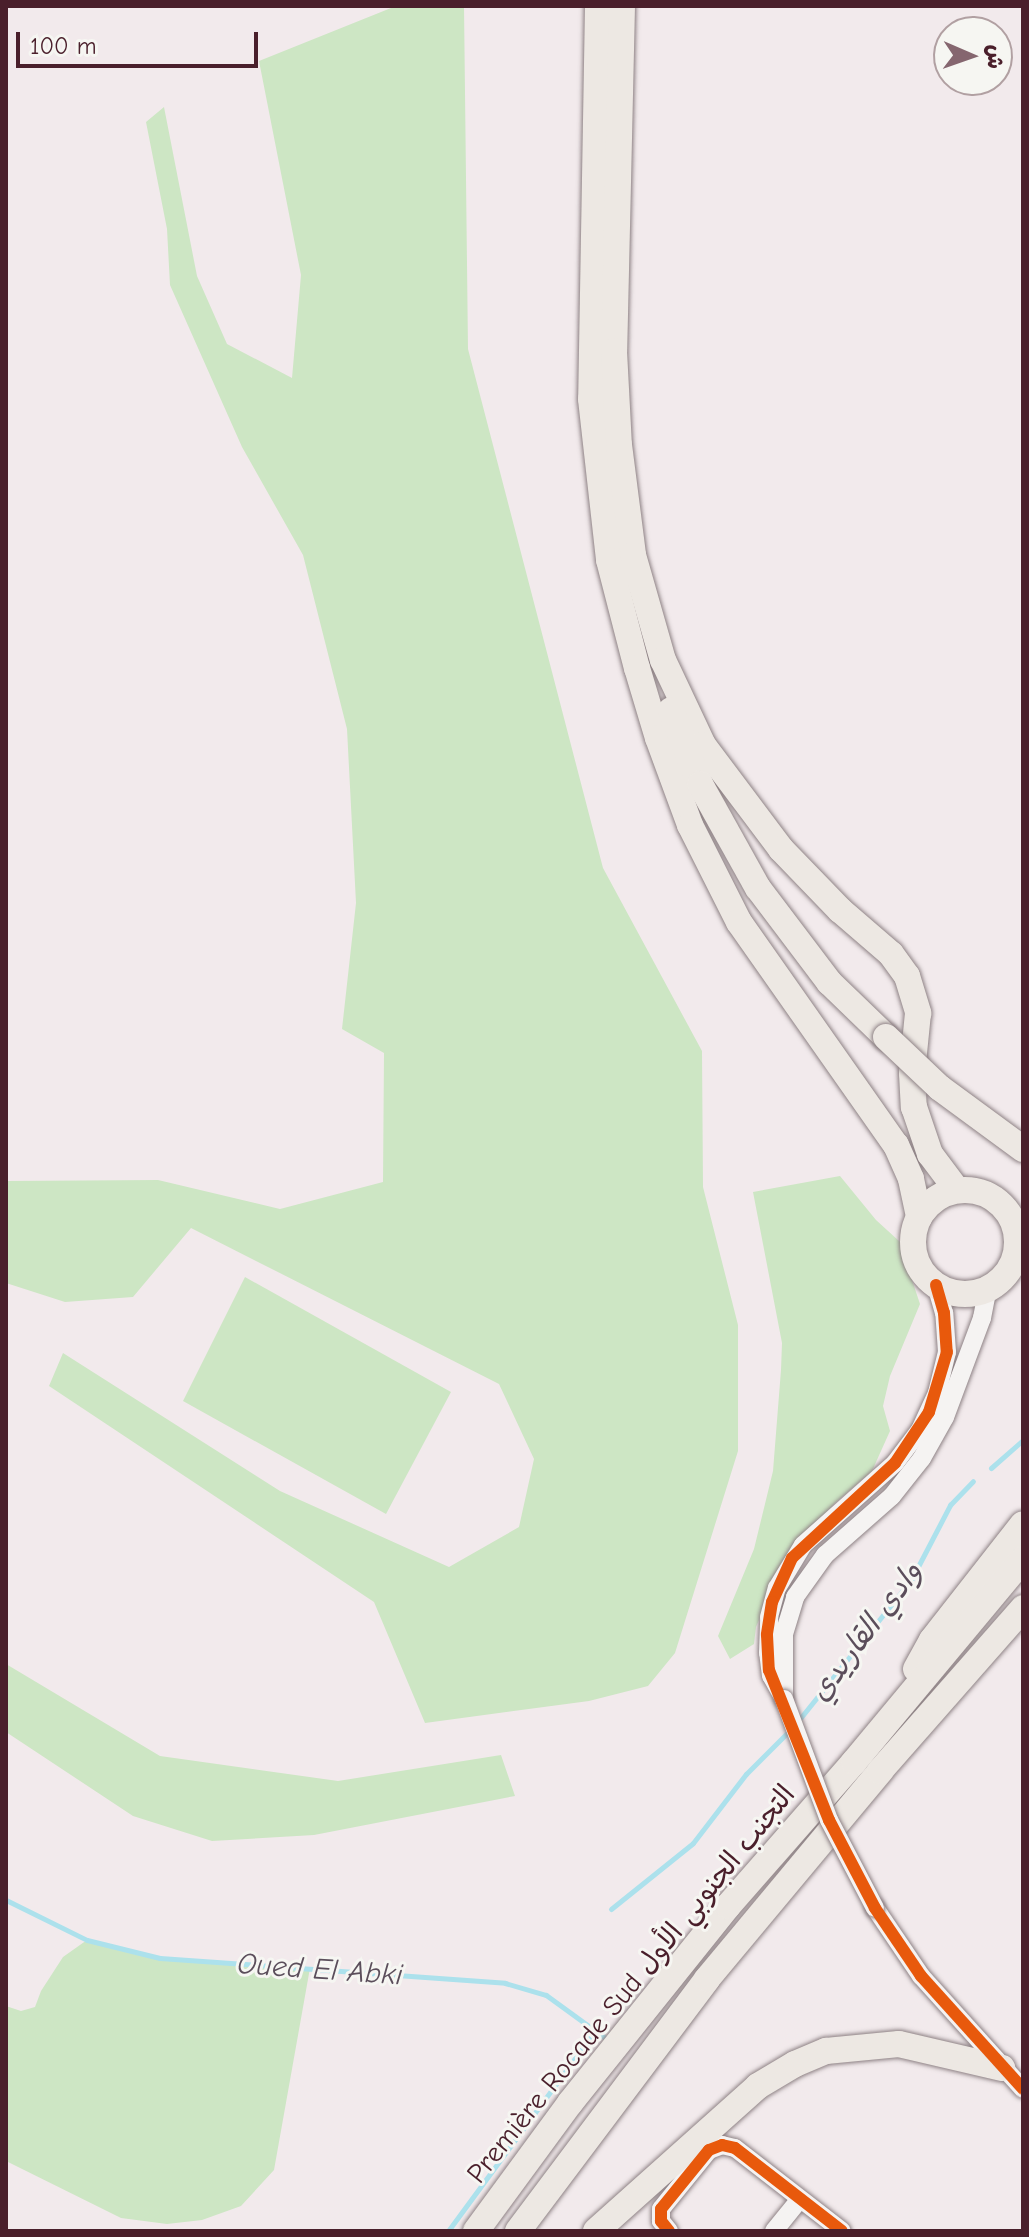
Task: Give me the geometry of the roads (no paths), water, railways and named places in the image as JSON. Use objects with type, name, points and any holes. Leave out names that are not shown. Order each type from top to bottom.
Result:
[{"type":"highway","points":[[587,6],[591,399],[601,504],[609,560],[658,738],[690,825],[739,922],[896,1145],[911,1179],[919,1217],[914,1249],[921,1269],[936,1285],[967,1294],[992,1286],[1023,1287]]},
{"type":"highway","points":[[591,303],[598,6]]},
{"type":"highway","points":[[622,6],[616,398],[633,555],[663,660],[674,725]]},
{"type":"highway","points":[[663,660],[703,745],[753,816],[810,881],[891,954],[907,976],[918,1013],[912,1073],[914,1107],[930,1154],[957,1190]]},
{"type":"highway","points":[[637,668],[674,725],[718,819],[765,899],[829,982],[940,1088],[1023,1149]]},
{"type":"highway","points":[[919,1217],[939,1197],[957,1190],[974,1191],[994,1199],[1018,1228],[1015,1256],[992,1286]]},
{"type":"highway","points":[[898,1709],[932,1640],[1023,1524]]},
{"type":"highway","name":"Première Rocade Sud التجنب الجنوبي الأول","points":[[476,2231],[570,2103],[728,1906],[1023,1559]]},
{"type":"highway","name":"Première Rocade Sud التجنب الجنوبي الأول","points":[[518,2231],[707,1979],[880,1771],[1023,1608]]},
{"type":"highway","points":[[458,2231],[545,2114],[614,2031],[668,1982]]},
{"type":"highway","points":[[596,2231],[758,2086],[795,2064],[826,2051],[899,2044],[1002,2068]]},
{"type":"street","points":[[936,1285],[944,1313],[947,1352],[937,1393],[920,1430],[895,1463],[803,1545],[777,1588],[769,1617],[768,1653],[771,1676],[784,1699],[829,1820],[875,1908],[921,1976],[1023,2089]]},
{"type":"street","points":[[784,1699],[784,1634],[795,1597],[825,1555],[892,1496],[922,1458],[950,1405],[992,1286]]},
{"type":"street","points":[[669,2231],[661,2221],[661,2209],[715,2147],[735,2148],[842,2231]]},
{"type":"street","points":[[774,2231],[800,2199]]},
{"type":"waterway","name":"وادي القاريدي","points":[[991,1468],[1023,1440]]},
{"type":"waterway","name":"وادي القاريدي","points":[[798,1721],[911,1580],[950,1505],[973,1481]]},
{"type":"waterway","name":"وادي القاريدي","points":[[611,1909],[693,1843],[746,1774],[791,1729]]},
{"type":"waterway","name":"Oued El Abki","points":[[6,1900],[87,1940],[160,1958],[505,1983],[546,1995],[608,2040]]},
{"type":"waterway","points":[[448,2231],[595,2031]]}]
